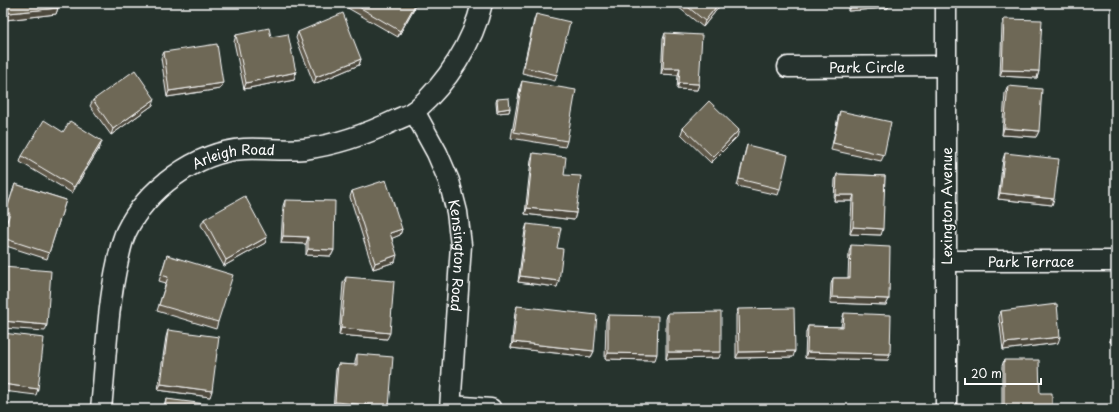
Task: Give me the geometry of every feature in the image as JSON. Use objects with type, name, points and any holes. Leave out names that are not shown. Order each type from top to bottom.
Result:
[{"type":"street","name":"Arleigh Road","points":[[101,409],[113,283],[125,233],[137,213],[160,186],[178,172],[211,157],[242,149],[303,149],[334,143],[376,129],[414,111],[442,83],[465,47],[479,17],[482,3]]},
{"type":"street","name":"Lexington Avenue","points":[[946,3],[946,409]]},
{"type":"street","name":"Park Circle","points":[[788,67],[946,66]]},
{"type":"street","name":"Kensington Road","points":[[414,111],[437,153],[449,181],[457,212],[461,245],[451,407]]},
{"type":"street","name":"Park Terrace","points":[[946,261],[1116,261]]},
{"type":"street","points":[[451,407],[491,409]]},
{"type":"building","points":[[8,3],[57,3],[58,8],[9,13]]},
{"type":"building","points":[[352,3],[416,3],[400,31]]},
{"type":"building","points":[[683,3],[719,3],[705,21]]},
{"type":"building","points":[[850,3],[873,3],[851,5]]},
{"type":"building","points":[[343,13],[361,59],[316,77],[298,32]]},
{"type":"building","points":[[536,14],[570,22],[557,75],[524,67]]},
{"type":"building","points":[[1004,19],[1042,20],[1039,71],[1002,70]]},
{"type":"building","points":[[269,28],[271,37],[288,34],[296,72],[246,83],[236,35]]},
{"type":"building","points":[[665,33],[702,35],[699,84],[679,83],[680,68],[663,68]]},
{"type":"building","points":[[217,44],[223,83],[169,91],[164,52]]},
{"type":"building","points":[[135,70],[155,99],[113,129],[93,100]]},
{"type":"building","points":[[522,81],[576,90],[567,141],[514,132]]},
{"type":"building","points":[[1008,86],[1042,89],[1039,131],[1004,128]]},
{"type":"building","points":[[509,98],[510,108],[498,110],[497,99]]},
{"type":"building","points":[[709,101],[739,130],[713,157],[683,128]]},
{"type":"building","points":[[840,111],[891,122],[884,155],[833,143]]},
{"type":"building","points":[[44,120],[63,132],[70,121],[102,141],[74,187],[22,156]]},
{"type":"building","points":[[747,145],[788,155],[780,189],[739,179]]},
{"type":"building","points":[[533,153],[566,157],[564,175],[581,176],[576,213],[527,208]]},
{"type":"building","points":[[1005,153],[1059,159],[1054,199],[1000,193]]},
{"type":"building","points":[[837,174],[885,176],[883,229],[853,227],[854,195],[836,195]]},
{"type":"building","points":[[386,180],[402,229],[390,233],[397,255],[375,263],[352,191]]},
{"type":"building","points":[[15,184],[66,200],[49,253],[3,238],[3,233],[10,213],[6,212]]},
{"type":"building","points":[[245,196],[267,237],[226,260],[204,219]]},
{"type":"building","points":[[285,200],[335,201],[334,250],[308,249],[308,237],[283,236]]},
{"type":"building","points":[[527,224],[561,228],[557,248],[563,249],[559,281],[520,276]]},
{"type":"building","points":[[851,245],[890,247],[889,299],[832,297],[833,278],[850,278]]},
{"type":"building","points":[[167,255],[233,275],[218,322],[159,305],[168,277],[161,275]]},
{"type":"building","points":[[3,267],[51,271],[47,325],[3,321]]},
{"type":"building","points":[[346,277],[394,281],[390,333],[341,328]]},
{"type":"building","points":[[1057,304],[1060,337],[1005,343],[1001,311]]},
{"type":"building","points":[[517,306],[597,315],[594,351],[513,342]]},
{"type":"building","points":[[1114,307],[1116,307],[1116,336],[1112,336]]},
{"type":"building","points":[[794,308],[795,351],[739,352],[738,309]]},
{"type":"building","points":[[721,312],[721,352],[668,352],[668,313]]},
{"type":"building","points":[[844,313],[891,315],[890,354],[807,352],[808,326],[843,327]]},
{"type":"building","points":[[608,315],[658,316],[657,354],[608,353]]},
{"type":"building","points":[[168,330],[219,337],[212,391],[161,384]]},
{"type":"building","points":[[3,333],[44,338],[38,389],[3,384],[5,369],[3,369]]},
{"type":"building","points":[[357,354],[393,357],[389,407],[335,402],[338,364],[357,365]]},
{"type":"building","points":[[1004,360],[1039,360],[1040,393],[1052,393],[1052,409],[1004,409]]},
{"type":"building","points":[[166,399],[222,406],[221,409],[165,409]]}]
